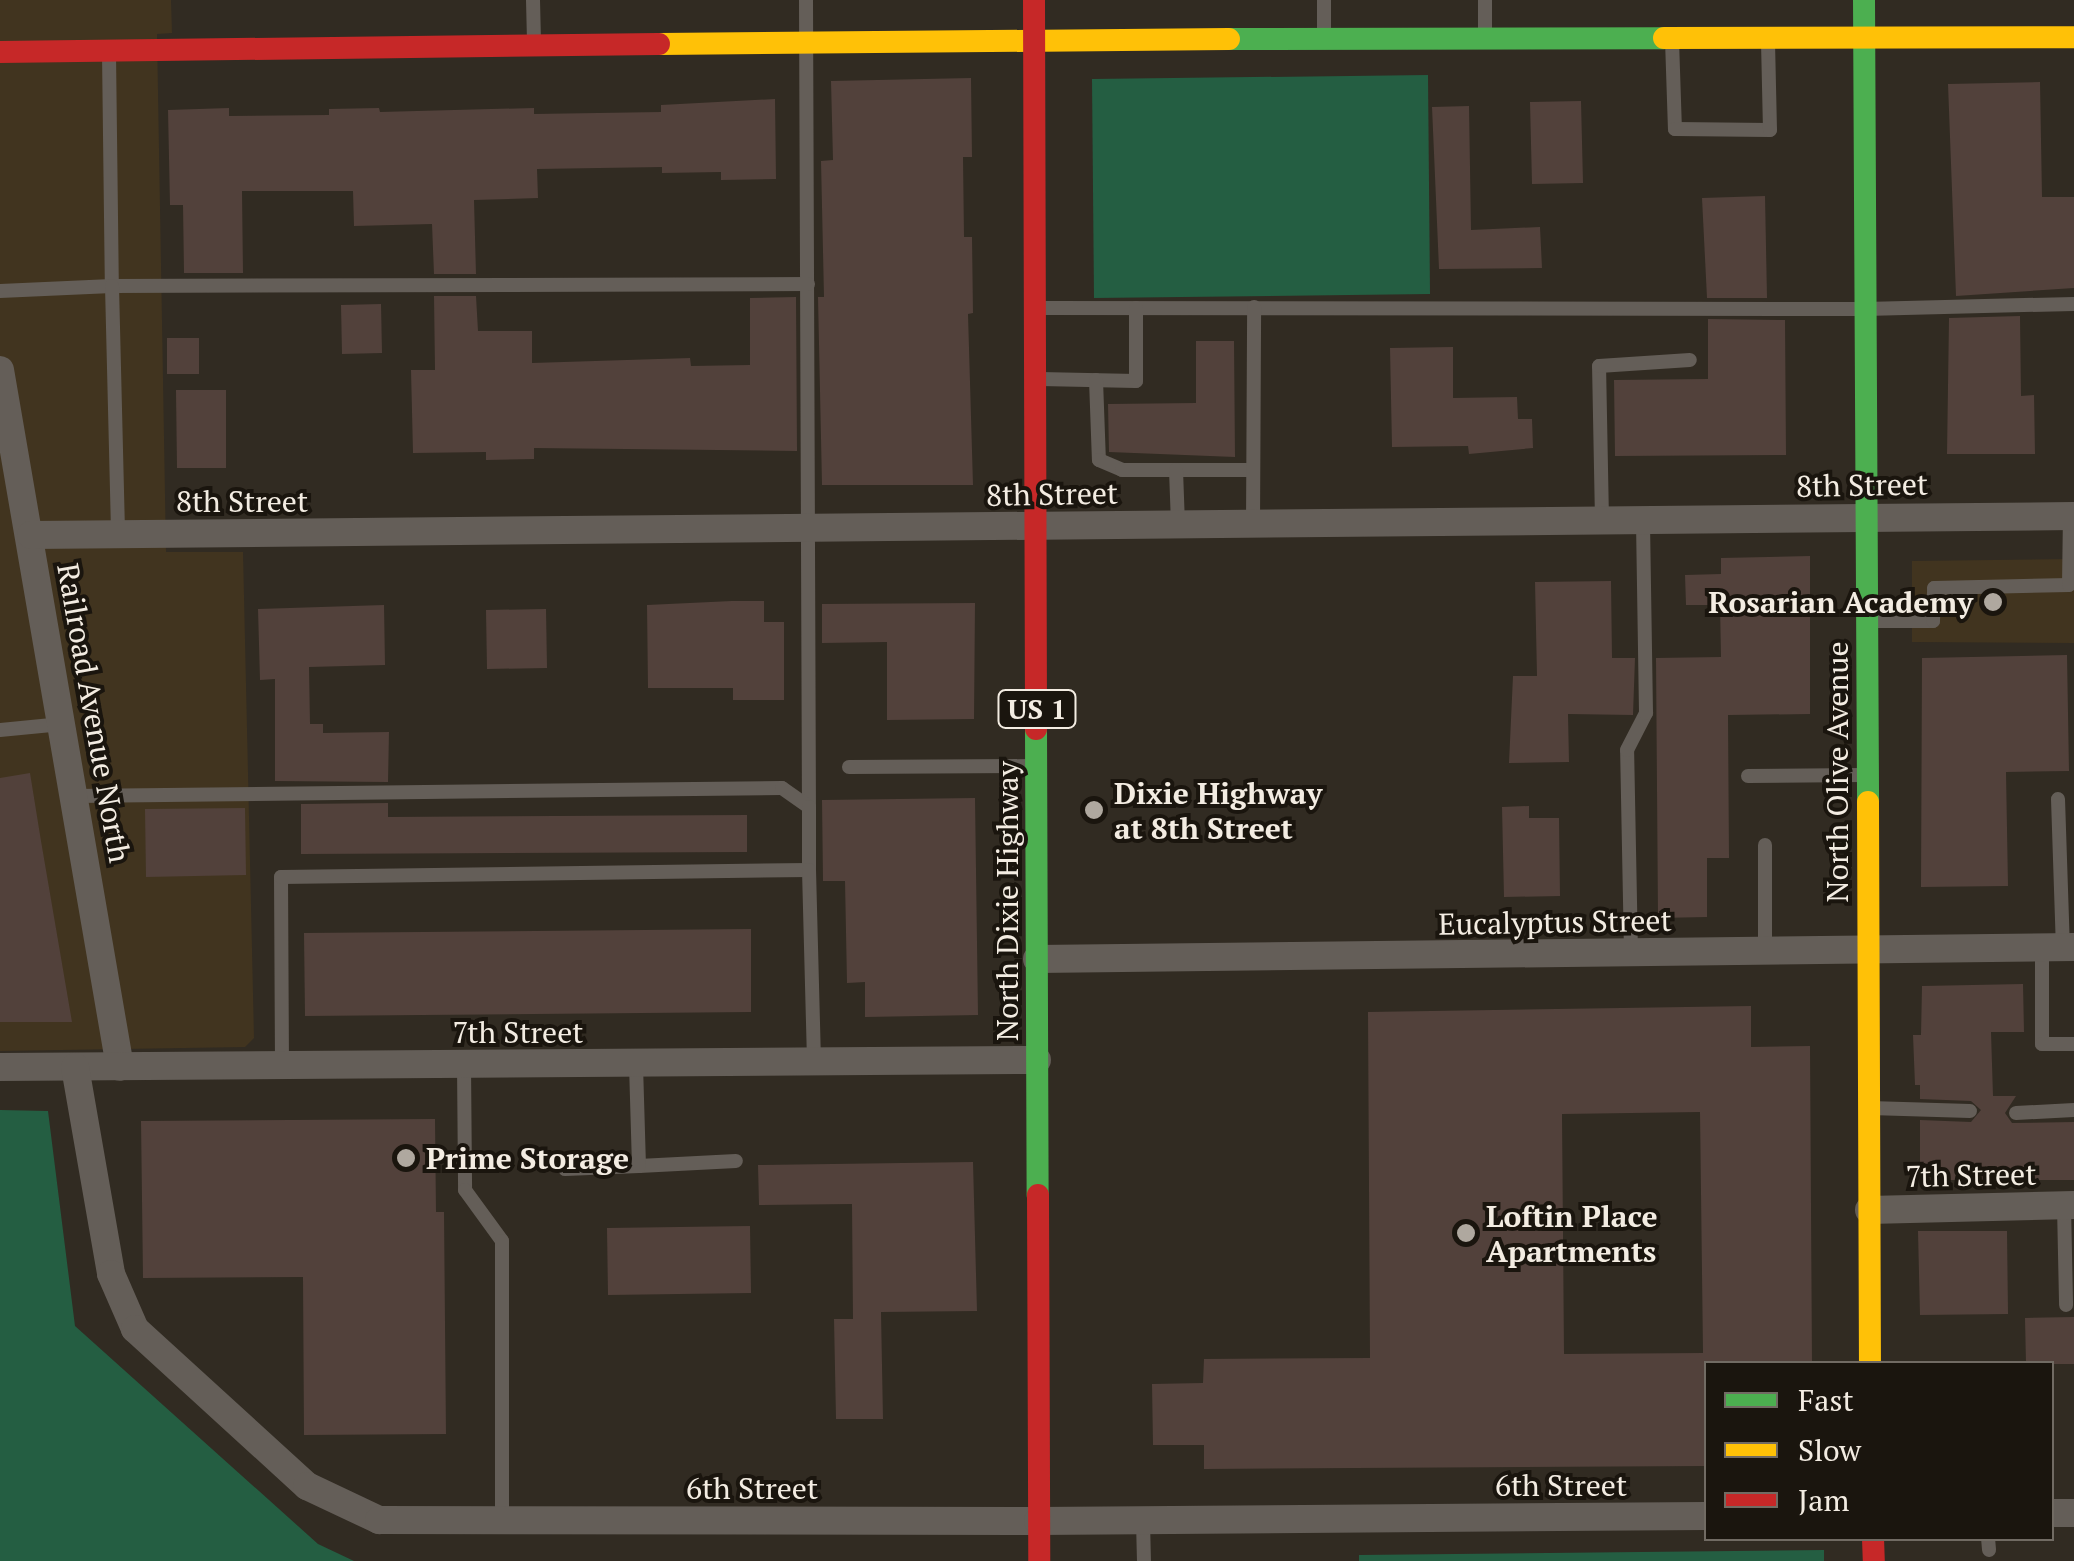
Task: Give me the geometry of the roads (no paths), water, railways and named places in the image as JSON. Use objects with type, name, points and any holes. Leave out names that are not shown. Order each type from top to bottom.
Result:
[{"type":"street","name":"North Dixie Highway","points":[[1034,0],[1039,1561]]},
{"type":"street","name":"North Olive Avenue","points":[[1864,0],[1870,1361]]},
{"type":"street","points":[[0,52],[1034,40],[2074,37]]},
{"type":"street","name":"Railroad Avenue North","points":[[0,370],[120,1067]]},
{"type":"street","name":"8th Street","points":[[31,535],[2072,516]]},
{"type":"street","name":"Eucalyptus Street","points":[[1038,959],[2060,947]]},
{"type":"street","name":"7th Street","points":[[0,1068],[1038,1060]]},
{"type":"street","name":"6th Street","points":[[75,1067],[111,1274],[135,1329],[307,1486],[379,1520],[1038,1522],[1704,1516]]},
{"type":"street","name":"7th Street","points":[[1869,1210],[2069,1206]]},
{"type":"lane","points":[[533,0],[534,46]]},
{"type":"lane","points":[[806,0],[809,870],[814,1062]]},
{"type":"lane","points":[[1324,0],[1324,40]]},
{"type":"lane","points":[[1485,0],[1486,40]]},
{"type":"lane","points":[[1672,40],[1675,128],[1770,130],[1768,40]]},
{"type":"lane","points":[[108,51],[118,534]]},
{"type":"lane","points":[[0,290],[112,286],[808,284]]},
{"type":"lane","points":[[1036,308],[1864,309],[2074,304]]},
{"type":"lane","points":[[1252,524],[1254,307]]},
{"type":"lane","points":[[1036,379],[1136,381],[1136,308]]},
{"type":"lane","points":[[1602,520],[1599,366],[1690,360]]},
{"type":"lane","points":[[1096,380],[1099,460],[1122,470],[1253,470]]},
{"type":"lane","points":[[1176,470],[1178,525]]},
{"type":"lane","points":[[1866,621],[1933,620],[1934,588],[2068,585],[2072,516]]},
{"type":"lane","points":[[1630,954],[1626,750],[1646,713],[1643,520]]},
{"type":"lane","points":[[0,730],[63,724]]},
{"type":"lane","points":[[849,767],[1037,766]]},
{"type":"lane","points":[[1748,776],[1867,774]]},
{"type":"lane","points":[[75,796],[782,788],[809,807]]},
{"type":"lane","points":[[2058,799],[2060,947],[2042,1044],[2074,1044]]},
{"type":"lane","points":[[1765,844],[1765,952]]},
{"type":"lane","points":[[282,1066],[281,878],[809,870]]},
{"type":"lane","points":[[636,1063],[639,1166]]},
{"type":"lane","points":[[464,1065],[464,1190],[502,1241],[502,1520]]},
{"type":"lane","points":[[1869,1108],[1970,1111]]},
{"type":"lane","points":[[2016,1113],[2074,1110]]},
{"type":"lane","points":[[564,1169],[736,1161]]},
{"type":"lane","points":[[2066,1305],[2069,1206]]},
{"type":"lane","points":[[1144,1521],[1144,1561]]},
{"type":"place","name":"Rosarian Academy","points":[[1993,602]]},
{"type":"place","name":"Dixie Highway at 8th Street","points":[[1094,810]]},
{"type":"place","name":"Prime Storage","points":[[406,1158]]},
{"type":"place","name":"Loftin Place Apartments","points":[[1466,1233]]}]
